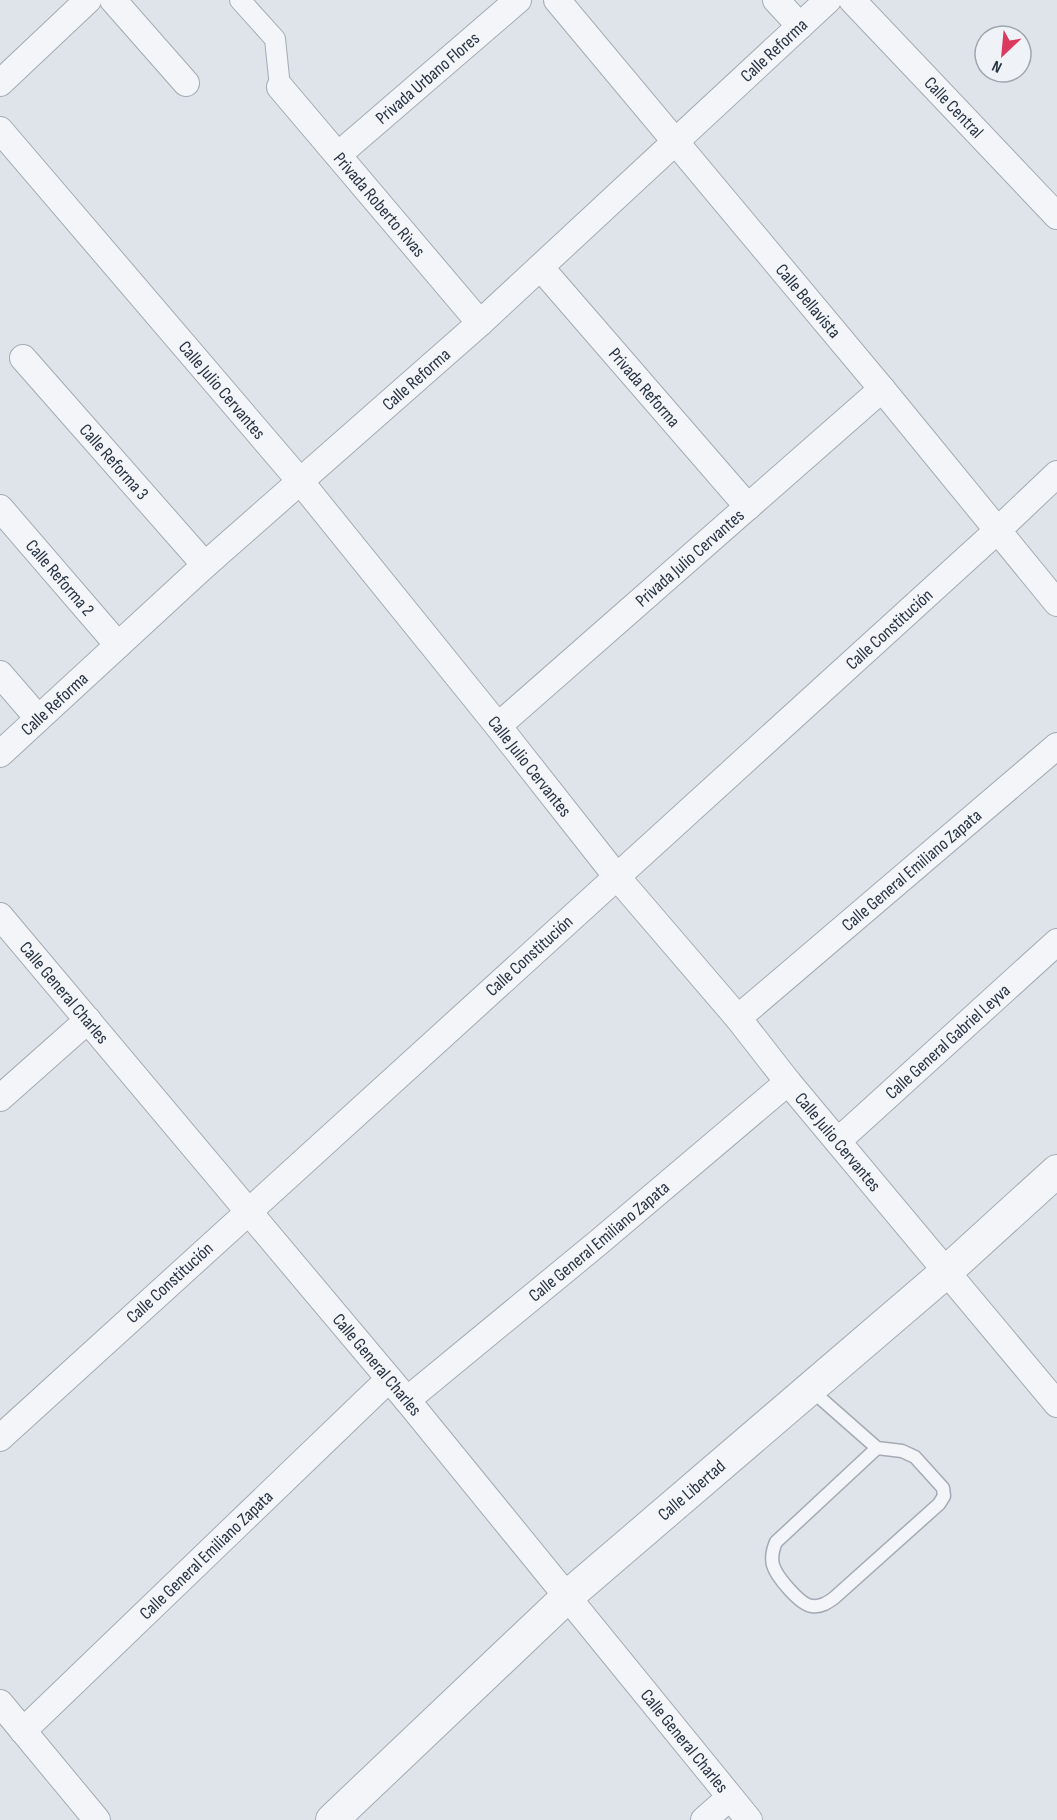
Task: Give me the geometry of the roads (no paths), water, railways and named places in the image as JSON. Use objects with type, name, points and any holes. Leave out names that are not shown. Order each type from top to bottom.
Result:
[{"type":"street","points":[[4,72],[88,0]]},
{"type":"street","points":[[113,0],[186,83]]},
{"type":"street","points":[[240,0],[275,39],[280,87]]},
{"type":"street","name":"Privada Urbano Flores","points":[[338,155],[518,0]]},
{"type":"street","name":"Calle Bellavista","points":[[557,0],[882,389],[1057,603]]},
{"type":"street","points":[[776,0],[800,26]]},
{"type":"street","name":"Calle Reforma","points":[[0,754],[205,565],[541,268],[828,0]]},
{"type":"street","name":"Calle Central","points":[[852,0],[1057,216]]},
{"type":"street","name":"Privada Roberto Rivas","points":[[280,87],[480,323]]},
{"type":"street","name":"Calle Julio Cervantes","points":[[0,130],[300,481],[617,877],[738,1018],[788,1082],[1057,1404]]},
{"type":"street","name":"Privada Reforma","points":[[541,268],[748,507]]},
{"type":"street","name":"Calle Reforma 3","points":[[23,358],[205,565]]},
{"type":"street","name":"Privada Julio Cervantes","points":[[498,726],[882,389]]},
{"type":"street","name":"Calle Constitución","points":[[0,1438],[248,1209],[617,877],[1057,474]]},
{"type":"street","name":"Calle Reforma 2","points":[[0,508],[118,645]]},
{"type":"street","points":[[0,674],[38,718]]},
{"type":"street","name":"Calle General Emiliano Zapata","points":[[738,1018],[1057,746]]},
{"type":"street","name":"Calle General Charles","points":[[0,916],[389,1378],[749,1820]]},
{"type":"street","name":"Calle General Gabriel Leyva","points":[[838,1141],[1057,942]]},
{"type":"street","points":[[0,1098],[88,1020]]},
{"type":"street","name":"Calle General Emiliano Zapata","points":[[407,1400],[788,1082]]},
{"type":"street","name":"Calle Libertad","points":[[332,1820],[568,1596],[946,1272],[1057,1171]]},
{"type":"street","name":"Calle General Emiliano Zapata","points":[[23,1731],[389,1378]]},
{"type":"street","points":[[0,1703],[85,1815]]},
{"type":"street","points":[[704,1820],[729,1798]]},
{"type":"lane","points":[[810,1389],[877,1448],[903,1451],[915,1457],[943,1488],[944,1496],[939,1504],[834,1598],[823,1605],[810,1606],[800,1601],[774,1569],[772,1559],[776,1542],[877,1448]]}]
